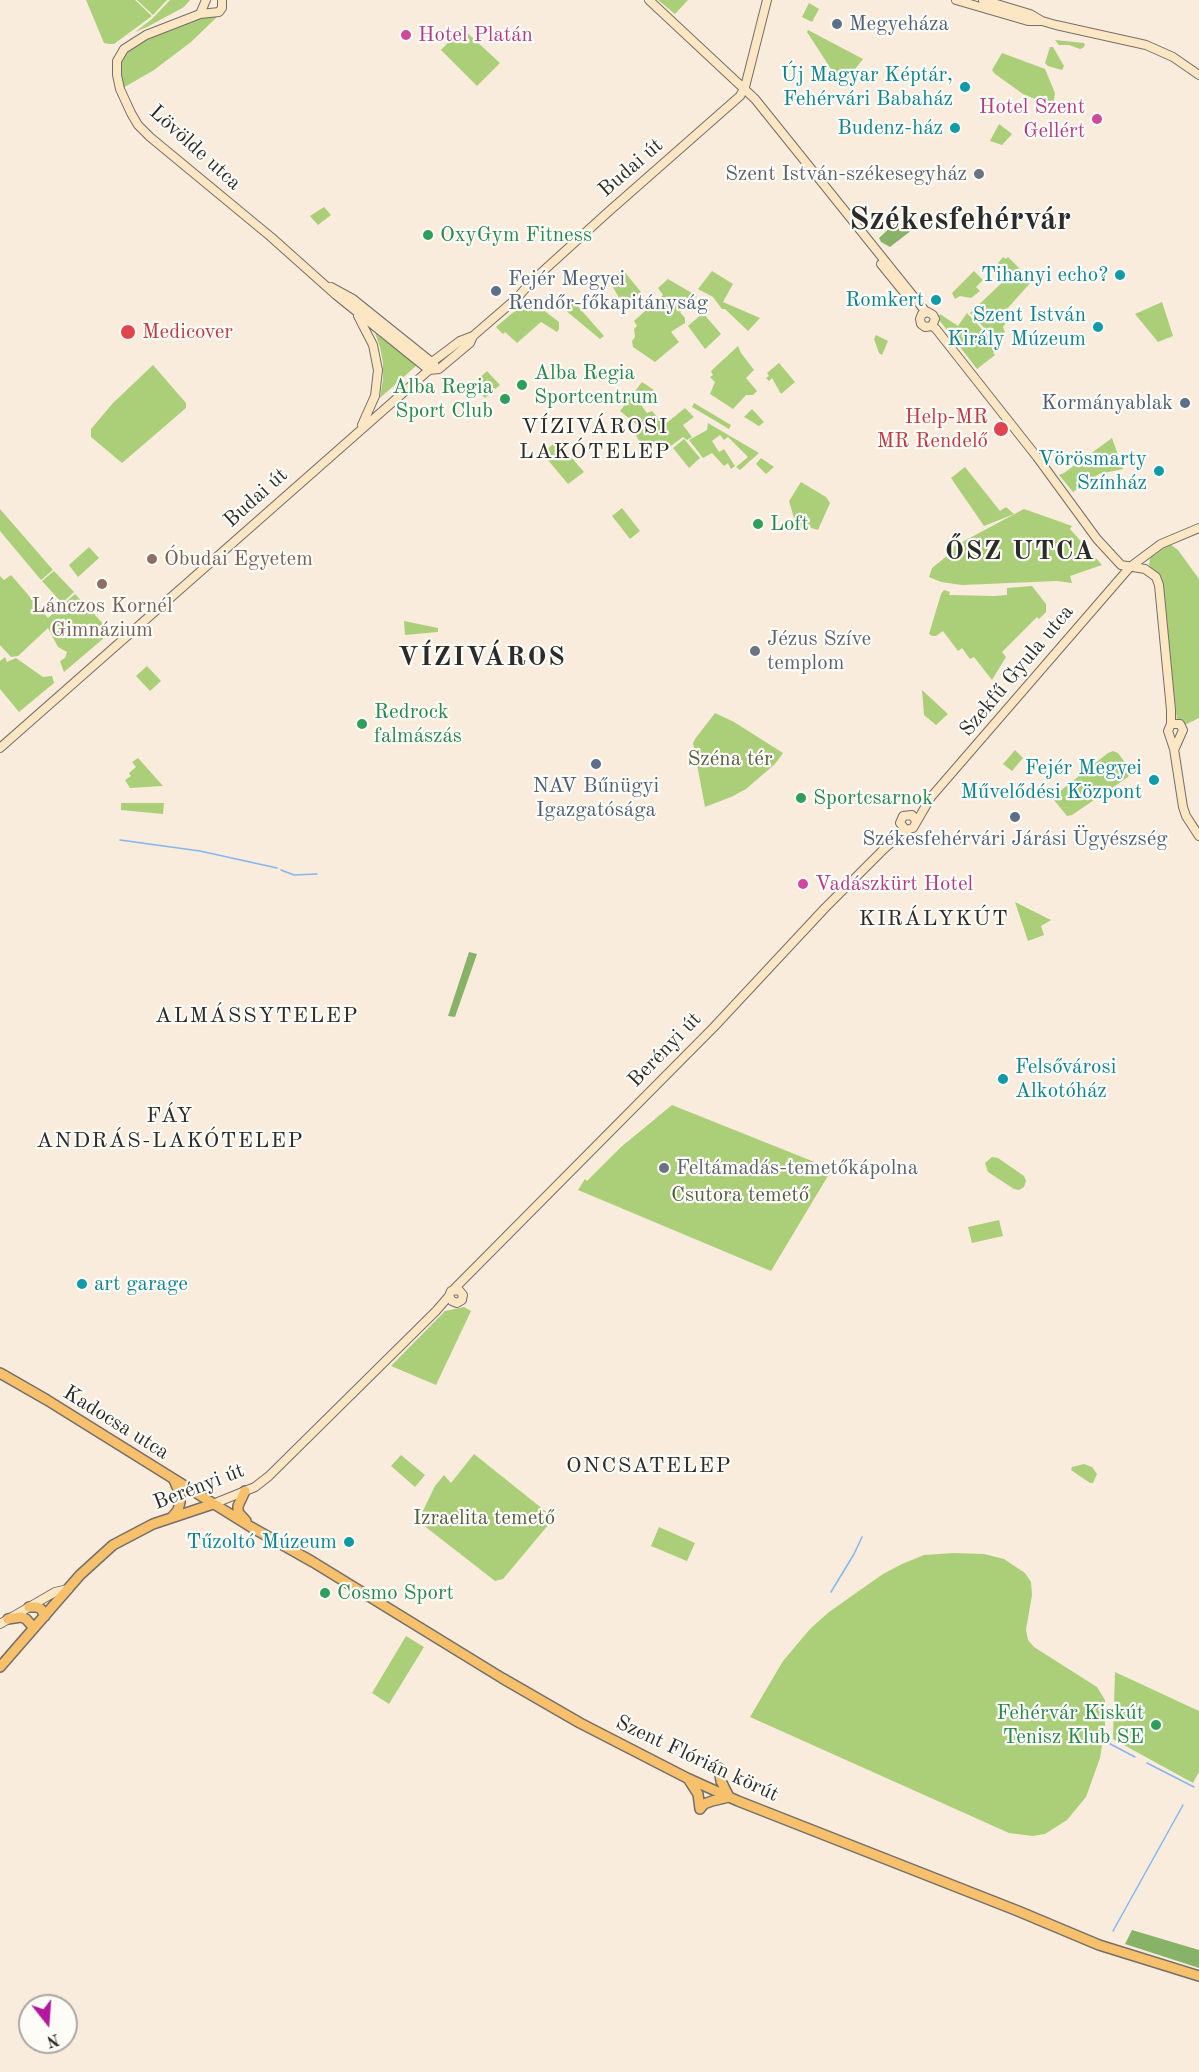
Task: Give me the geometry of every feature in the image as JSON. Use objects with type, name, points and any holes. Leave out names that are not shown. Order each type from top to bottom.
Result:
[{"type":"main road","points":[[649,0],[745,87],[924,313],[933,315],[933,324],[1092,528],[1130,567],[1150,571],[1157,581],[1171,710],[1174,723],[1183,730],[1174,737]]},
{"type":"main road","name":"Budai út","points":[[430,366],[439,369],[470,343],[474,336],[517,298],[531,282],[740,96],[745,87],[768,0]]},
{"type":"main road","points":[[956,0],[1028,21],[1042,21],[1146,45],[1173,57],[1199,75]]},
{"type":"main road","points":[[982,0],[1030,14],[1042,21]]},
{"type":"main road","points":[[207,6],[219,12],[223,1]]},
{"type":"main road","name":"Lövölde utca","points":[[207,6],[200,14],[146,35],[124,49],[117,61],[118,82],[124,100],[138,125],[351,307],[430,366]]},
{"type":"main road","name":"Lövölde utca","points":[[326,284],[353,299],[430,366]]},
{"type":"main road","name":"Lövölde utca","points":[[351,307],[371,340],[378,370],[373,403],[358,432]]},
{"type":"main road","points":[[924,313],[920,320],[921,324],[925,327],[933,324]]},
{"type":"main road","name":"Budai út","points":[[0,748],[430,366],[465,338],[474,336]]},
{"type":"main road","name":"Szekfű Gyula utca","points":[[910,814],[931,797],[970,754],[1130,567],[1155,547],[1199,528]]},
{"type":"main road","points":[[1174,723],[1168,728],[1174,737],[1179,789],[1186,816],[1199,837]]},
{"type":"main road","name":"Szekfű Gyula utca","points":[[916,821],[931,797]]},
{"type":"main road","points":[[910,814],[916,821]]},
{"type":"main road","name":"Berényi út","points":[[0,1667],[68,1589],[96,1559],[113,1545],[131,1534],[173,1516],[213,1504],[255,1487],[269,1476],[455,1295],[470,1274],[714,1027],[816,916],[884,849],[903,827],[902,817],[910,814]]},
{"type":"main road","name":"Berényi út","points":[[903,827],[913,828],[916,821]]},
{"type":"main road","name":"Kadocsa utca","points":[[0,1373],[213,1504]]},
{"type":"main road","points":[[173,1516],[180,1502],[180,1494],[174,1480]]},
{"type":"main road","points":[[245,1491],[239,1500],[238,1509],[251,1527]]},
{"type":"main road","name":"Szent Flórián körút","points":[[213,1504],[531,1695],[687,1778],[729,1797],[1099,1945],[1199,1976]]},
{"type":"main road","points":[[4,1622],[55,1592],[68,1589]]},
{"type":"main road","points":[[29,1606],[41,1609],[45,1616]]},
{"type":"main road","points":[[4,1622],[21,1617],[34,1628]]},
{"type":"main road","points":[[687,1778],[698,1794],[700,1809],[711,1801],[729,1797],[721,1781],[719,1768]]},
{"type":"green space","points":[[86,0],[135,0],[152,16],[114,44],[104,43]]},
{"type":"green space","points":[[137,0],[167,0],[153,15]]},
{"type":"green space","points":[[170,0],[190,0],[184,7],[135,32],[152,19]]},
{"type":"green space","points":[[658,0],[688,0],[675,14]]},
{"type":"green space","points":[[809,3],[819,9],[812,22],[802,17]]},
{"type":"green space","points":[[204,15],[217,17],[191,42],[154,70],[123,88],[121,60],[128,51],[142,41]]},
{"type":"green space","points":[[462,28],[500,63],[477,86],[441,50]]},
{"type":"green space","points":[[808,30],[863,59],[842,86],[807,32]]},
{"type":"green space","points":[[1055,40],[1084,43],[1085,45],[1080,49],[1069,45],[1059,45]]},
{"type":"green space","points":[[1050,47],[1053,47],[1064,66],[1062,70],[1045,63]]},
{"type":"green space","points":[[1002,53],[1045,69],[1055,93],[1053,105],[1023,94],[995,74],[992,70]]},
{"type":"green space","points":[[999,124],[1012,134],[1002,145],[990,141]]},
{"type":"green space","points":[[324,207],[331,215],[318,225],[310,216]]},
{"type":"green space","points":[[894,224],[900,229],[910,225],[912,230],[890,247],[881,242],[879,238]]},
{"type":"green space","points":[[1003,257],[1006,259],[1008,257],[1032,281],[1006,310],[1011,316],[1003,327],[1005,332],[998,342],[970,313],[1009,276],[998,263]]},
{"type":"green space","points":[[623,270],[641,292],[624,307],[609,280]]},
{"type":"green space","points":[[712,271],[733,284],[723,302],[760,318],[748,331],[725,309],[722,309],[713,297],[698,289]]},
{"type":"green space","points":[[974,271],[983,280],[976,287],[980,291],[971,298],[960,296],[955,299],[952,293]]},
{"type":"green space","points":[[668,279],[697,296],[680,312],[685,318],[685,323],[671,332],[679,342],[655,362],[633,347],[634,329],[637,326],[634,321],[663,295],[658,288]]},
{"type":"green space","points":[[529,299],[559,322],[559,329],[557,332],[541,322],[517,343],[496,327]]},
{"type":"green space","points":[[1162,302],[1173,336],[1158,342],[1135,314]]},
{"type":"green space","points":[[575,303],[604,336],[600,339],[559,305]]},
{"type":"green space","points":[[703,313],[721,334],[705,349],[688,326]]},
{"type":"green space","points":[[967,313],[999,348],[993,353],[995,355],[977,369],[940,321],[939,316],[940,314],[958,326]]},
{"type":"green space","points":[[375,333],[417,365],[380,398],[383,363]]},
{"type":"green space","points":[[876,335],[888,341],[882,355],[874,339]]},
{"type":"green space","points":[[738,346],[754,370],[746,378],[757,391],[753,395],[746,395],[733,409],[710,394],[715,382],[710,377],[713,375],[711,371]]},
{"type":"green space","points":[[779,363],[795,382],[781,394],[772,378],[769,381],[766,378],[769,376],[767,373]]},
{"type":"green space","points":[[153,365],[186,403],[186,408],[122,463],[91,437],[91,429],[113,403]]},
{"type":"green space","points":[[487,371],[500,385],[485,398],[473,384]]},
{"type":"green space","points":[[642,382],[654,390],[638,401],[647,413],[652,411],[664,425],[685,408],[694,417],[683,425],[692,437],[687,440],[683,437],[664,451],[655,444],[646,452],[635,434],[641,428],[620,411]]},
{"type":"green space","points":[[694,403],[731,425],[729,429],[692,407]]},
{"type":"green space","points":[[752,409],[764,422],[759,426],[744,417]]},
{"type":"green space","points":[[708,423],[759,453],[740,470],[736,467],[748,457],[728,437],[724,440],[720,435],[712,441],[719,452],[724,449],[735,466],[731,469],[728,463],[724,466],[712,453],[703,458],[689,440],[707,430]]},
{"type":"green space","points":[[1112,438],[1123,469],[1099,474],[1073,492],[1059,475]]},
{"type":"green space","points":[[684,439],[700,458],[689,468],[673,448]]},
{"type":"green space","points":[[557,441],[584,472],[568,484],[542,453]]},
{"type":"green space","points":[[761,458],[774,467],[766,474],[756,464]]},
{"type":"green space","points":[[965,467],[1000,511],[1006,507],[1014,514],[984,526],[951,478]]},
{"type":"green space","points":[[801,482],[826,497],[830,503],[818,530],[809,527],[802,530],[796,525],[789,501]]},
{"type":"green space","points":[[622,508],[640,531],[630,539],[612,516]]},
{"type":"green space","points":[[0,509],[53,570],[41,580],[0,531]]},
{"type":"green space","points":[[1024,509],[1072,526],[1070,529],[1102,565],[1070,576],[1072,583],[1057,581],[962,585],[941,582],[929,577],[932,568],[948,555],[951,548]]},
{"type":"green space","points":[[1170,544],[1178,550],[1199,579],[1199,718],[1185,725],[1177,721],[1163,591],[1161,583],[1149,565],[1150,558]]},
{"type":"green space","points":[[89,547],[99,558],[78,577],[69,565]]},
{"type":"green space","points":[[54,571],[74,592],[62,603],[42,581]]},
{"type":"green space","points":[[11,575],[48,618],[75,594],[111,632],[64,672],[60,661],[65,658],[67,652],[58,647],[48,628],[18,656],[11,657],[0,645],[0,576],[4,580]]},
{"type":"green space","points":[[1032,586],[1046,604],[1046,612],[1039,619],[1037,617],[1002,652],[1006,657],[992,680],[974,657],[970,659],[962,648],[958,651],[943,631],[936,636],[929,634],[944,590],[950,592],[949,595],[994,596],[1007,595],[1007,588]]},
{"type":"green space","points":[[404,621],[438,628],[438,632],[405,635]]},
{"type":"green space","points":[[5,657],[7,662],[16,658],[43,677],[52,676],[54,683],[19,712],[0,689],[0,661]]},
{"type":"green space","points":[[147,666],[161,681],[150,691],[136,676]]},
{"type":"green space","points":[[922,690],[948,714],[936,725],[924,715]]},
{"type":"green space","name":"Széna tér","points":[[715,713],[734,722],[783,753],[775,764],[746,789],[705,807],[693,743]]},
{"type":"green space","points":[[1015,750],[1023,758],[1012,771],[1003,764]]},
{"type":"green space","points":[[1113,751],[1118,753],[1129,768],[1131,772],[1128,777],[1072,815],[1067,816],[1054,800],[1054,796]]},
{"type":"green space","points":[[138,758],[163,786],[130,788],[125,780],[131,776],[129,773],[136,767],[132,762]]},
{"type":"green space","points":[[121,803],[164,803],[163,814],[121,810]]},
{"type":"green space","points":[[1015,902],[1051,920],[1041,926],[1044,935],[1028,941]]},
{"type":"green space","points":[[469,952],[477,954],[455,1017],[448,1016]]},
{"type":"green space","name":"Csutora temető","points":[[672,1105],[832,1169],[771,1271],[578,1190],[585,1179],[587,1181],[621,1147]]},
{"type":"green space","points":[[992,1157],[998,1158],[1024,1176],[1026,1181],[1024,1187],[1019,1190],[1014,1189],[988,1172],[985,1163]]},
{"type":"green space","points":[[999,1220],[1003,1236],[972,1243],[968,1227]]},
{"type":"green space","points":[[464,1307],[471,1311],[436,1385],[391,1366],[445,1311]]},
{"type":"green space","name":"Izraelita temető","points":[[474,1454],[554,1518],[503,1579],[495,1581],[418,1521],[435,1486],[444,1475],[451,1483]]},
{"type":"green space","points":[[401,1455],[425,1475],[415,1487],[391,1466]]},
{"type":"green space","points":[[1084,1464],[1092,1467],[1097,1474],[1093,1483],[1071,1470],[1072,1467]]},
{"type":"green space","points":[[659,1527],[695,1543],[687,1561],[651,1546]]},
{"type":"green space","points":[[984,1554],[1004,1559],[1025,1573],[1031,1582],[1032,1595],[1026,1630],[1028,1640],[1034,1647],[1097,1687],[1105,1700],[1105,1732],[1099,1739],[1102,1746],[1100,1758],[1086,1797],[1067,1820],[1045,1834],[1033,1836],[1009,1833],[750,1717],[783,1661],[810,1629],[829,1612],[883,1574],[902,1564],[924,1555]]},
{"type":"green space","points":[[406,1636],[424,1647],[389,1704],[372,1693]]},
{"type":"green space","name":"Fehérvár Kiskút Tenisz Klub SE","points":[[1115,1672],[1199,1711],[1199,1772],[1193,1783],[1113,1739]]},
{"type":"green space","points":[[1132,1930],[1199,1950],[1199,1968],[1125,1944]]},
{"type":"waterway","points":[[120,840],[200,851],[277,868]]},
{"type":"waterway","points":[[281,870],[294,875],[317,874]]},
{"type":"waterway","points":[[831,1592],[862,1537]]},
{"type":"waterway","points":[[1099,1738],[1135,1757]]},
{"type":"waterway","points":[[1147,1763],[1194,1787]]},
{"type":"waterway","points":[[1113,1931],[1183,1805]]},
{"type":"place","name":"Megyeháza","points":[[837,24]]},
{"type":"place","name":"Hotel Platán","points":[[406,35]]},
{"type":"place","name":"Új Magyar Képtár, Fehérvári Babaház","points":[[965,87]]},
{"type":"place","name":"Hotel Szent Gellért","points":[[1097,119]]},
{"type":"place","name":"Budenz-ház","points":[[955,128]]},
{"type":"place","name":"Szent István-székesegyház","points":[[979,174]]},
{"type":"place","name":"OxyGym Fitness","points":[[428,235]]},
{"type":"place","name":"Tihanyi echo?","points":[[1120,275]]},
{"type":"place","name":"Fejér Megyei Rendőr-főkapitányság","points":[[496,291]]},
{"type":"place","name":"Romkert","points":[[936,300]]},
{"type":"place","name":"Szent István Király Múzeum","points":[[1098,327]]},
{"type":"place","name":"Medicover","points":[[128,332]]},
{"type":"place","name":"Alba Regia Sportcentrum","points":[[522,385]]},
{"type":"place","name":"Alba Regia Sport Club","points":[[505,399]]},
{"type":"place","name":"Kormányablak","points":[[1185,403]]},
{"type":"place","name":"Help-MR MR Rendelő","points":[[1001,429]]},
{"type":"place","name":"Vörösmarty Színház","points":[[1159,471]]},
{"type":"place","name":"Loft","points":[[758,524]]},
{"type":"place","name":"Óbudai Egyetem","points":[[152,559]]},
{"type":"place","name":"Lánczos Kornél Gimnázium","points":[[102,584]]},
{"type":"place","name":"Jézus Szíve templom","points":[[755,651]]},
{"type":"place","name":"Redrock falmászás","points":[[362,724]]},
{"type":"place","name":"NAV Bűnügyi Igazgatósága","points":[[596,764]]},
{"type":"place","name":"Fejér Megyei Művelődési Központ","points":[[1154,780]]},
{"type":"place","name":"Sportcsarnok","points":[[801,798]]},
{"type":"place","name":"Székesfehérvári Járási Ügyészség","points":[[1015,817]]},
{"type":"place","name":"Vadászkürt Hotel","points":[[803,884]]},
{"type":"place","name":"Felsővárosi Alkotóház","points":[[1003,1079]]},
{"type":"place","name":"Feltámadás-temetőkápolna","points":[[664,1168]]},
{"type":"place","name":"art garage","points":[[82,1284]]},
{"type":"place","name":"Tűzoltó Múzeum","points":[[349,1542]]},
{"type":"place","name":"Cosmo Sport","points":[[325,1593]]},
{"type":"place","name":"Fehérvár Kiskút Tenisz Klub SE","points":[[1156,1725]]},
{"type":"district","name":"Székesfehérvár","points":[[960,220]]},
{"type":"district","name":"VÍZIVÁROSI LAKÓTELEP","points":[[595,440]]},
{"type":"district","name":"ŐSZ UTCA","points":[[1020,552]]},
{"type":"district","name":"VÍZIVÁROS","points":[[482,658]]},
{"type":"district","name":"KIRÁLYKÚT","points":[[934,919]]},
{"type":"district","name":"ALMÁSSYTELEP","points":[[257,1016]]},
{"type":"district","name":"FÁY ANDRÁS-LAKÓTELEP","points":[[170,1128]]},
{"type":"district","name":"ONCSATELEP","points":[[649,1466]]}]
